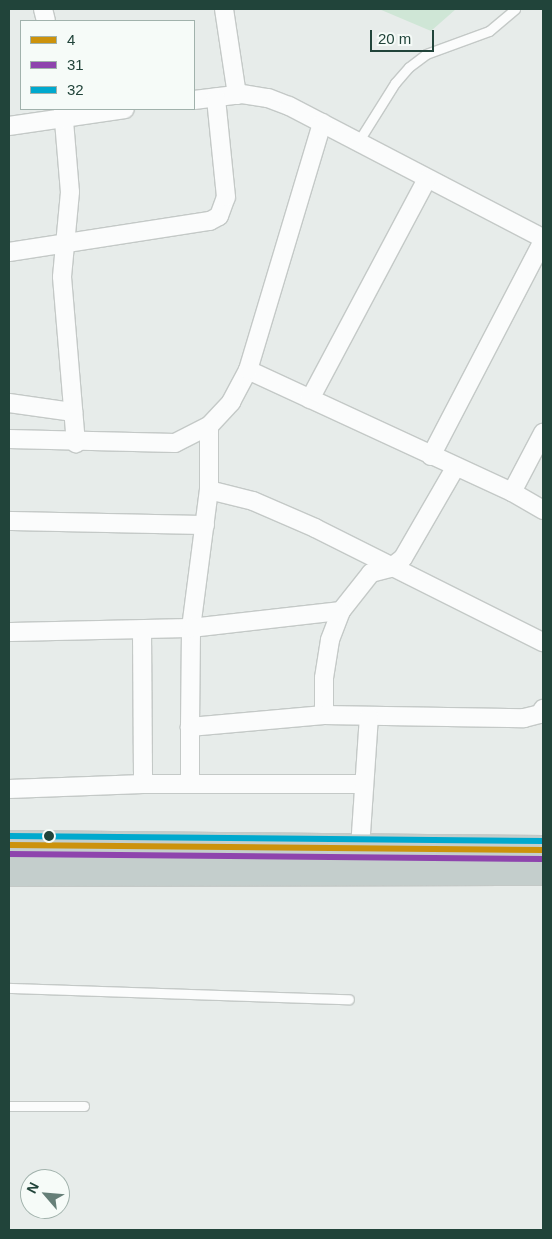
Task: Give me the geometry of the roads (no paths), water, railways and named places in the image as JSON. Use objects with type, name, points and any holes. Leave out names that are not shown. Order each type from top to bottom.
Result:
[{"type":"highway","points":[[9,844],[543,850]]},
{"type":"highway","points":[[9,872],[543,871]]},
{"type":"street","points":[[224,9],[237,95]]},
{"type":"street","points":[[195,100],[237,95],[268,98],[322,123],[543,240],[431,456]]},
{"type":"street","points":[[9,252],[210,221],[219,216],[226,197],[216,98]]},
{"type":"street","points":[[9,126],[63,112],[104,110]]},
{"type":"street","points":[[63,112],[70,192],[67,244],[62,277],[76,443]]},
{"type":"street","points":[[9,439],[76,443],[175,443],[209,426],[231,402],[248,370],[322,123]]},
{"type":"street","points":[[310,399],[426,179]]},
{"type":"street","points":[[248,370],[455,468],[512,492],[543,510]]},
{"type":"street","points":[[9,403],[72,412]]},
{"type":"street","points":[[190,784],[191,628],[210,490],[209,426]]},
{"type":"street","points":[[512,492],[543,433]]},
{"type":"street","points":[[324,715],[324,678],[330,640],[341,611],[371,573],[390,568],[403,558],[455,468]]},
{"type":"street","points":[[210,490],[253,501],[315,528],[390,568],[543,642]]},
{"type":"street","points":[[9,521],[205,525]]},
{"type":"street","points":[[9,632],[142,631],[191,628],[341,611]]},
{"type":"street","points":[[142,631],[143,784]]},
{"type":"street","points":[[190,726],[324,715],[524,718],[540,714],[543,709]]},
{"type":"street","points":[[360,848],[369,716]]},
{"type":"street","points":[[9,789],[143,784],[364,784]]},
{"type":"lane","points":[[358,142],[394,83],[409,67],[426,54],[489,31],[515,9]]},
{"type":"lane","points":[[9,988],[349,1000]]},
{"type":"lane","points":[[9,1106],[84,1106]]}]
